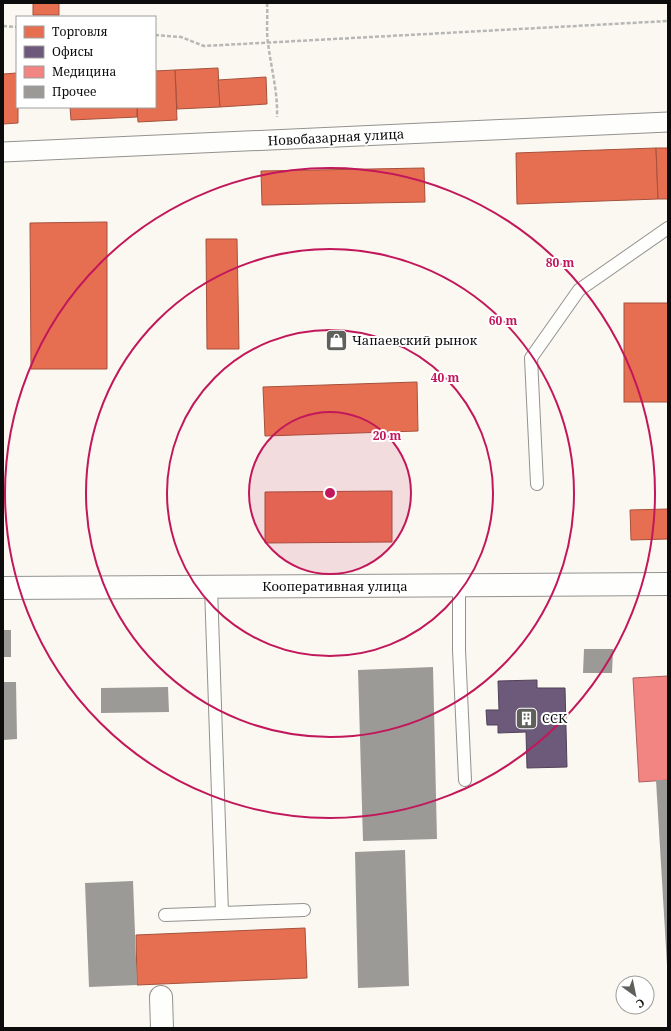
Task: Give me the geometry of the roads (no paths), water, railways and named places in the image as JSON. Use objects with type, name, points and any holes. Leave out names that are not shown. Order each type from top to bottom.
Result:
[{"type":"street","name":"Новобазарная улица","points":[[3,152],[668,122]]},
{"type":"street","name":"Кооперативная улица","points":[[3,588],[668,584]]},
{"type":"street","points":[[161,997],[162,1028]]},
{"type":"lane","points":[[537,484],[531,358],[579,290],[668,228]]},
{"type":"lane","points":[[459,585],[459,650],[465,780]]},
{"type":"lane","points":[[211,587],[222,913]]},
{"type":"lane","points":[[165,915],[304,910]]},
{"type":"place","name":"Чапаевский рынок","points":[[336,340]]},
{"type":"place","name":"ССК","points":[[526,718]]}]
